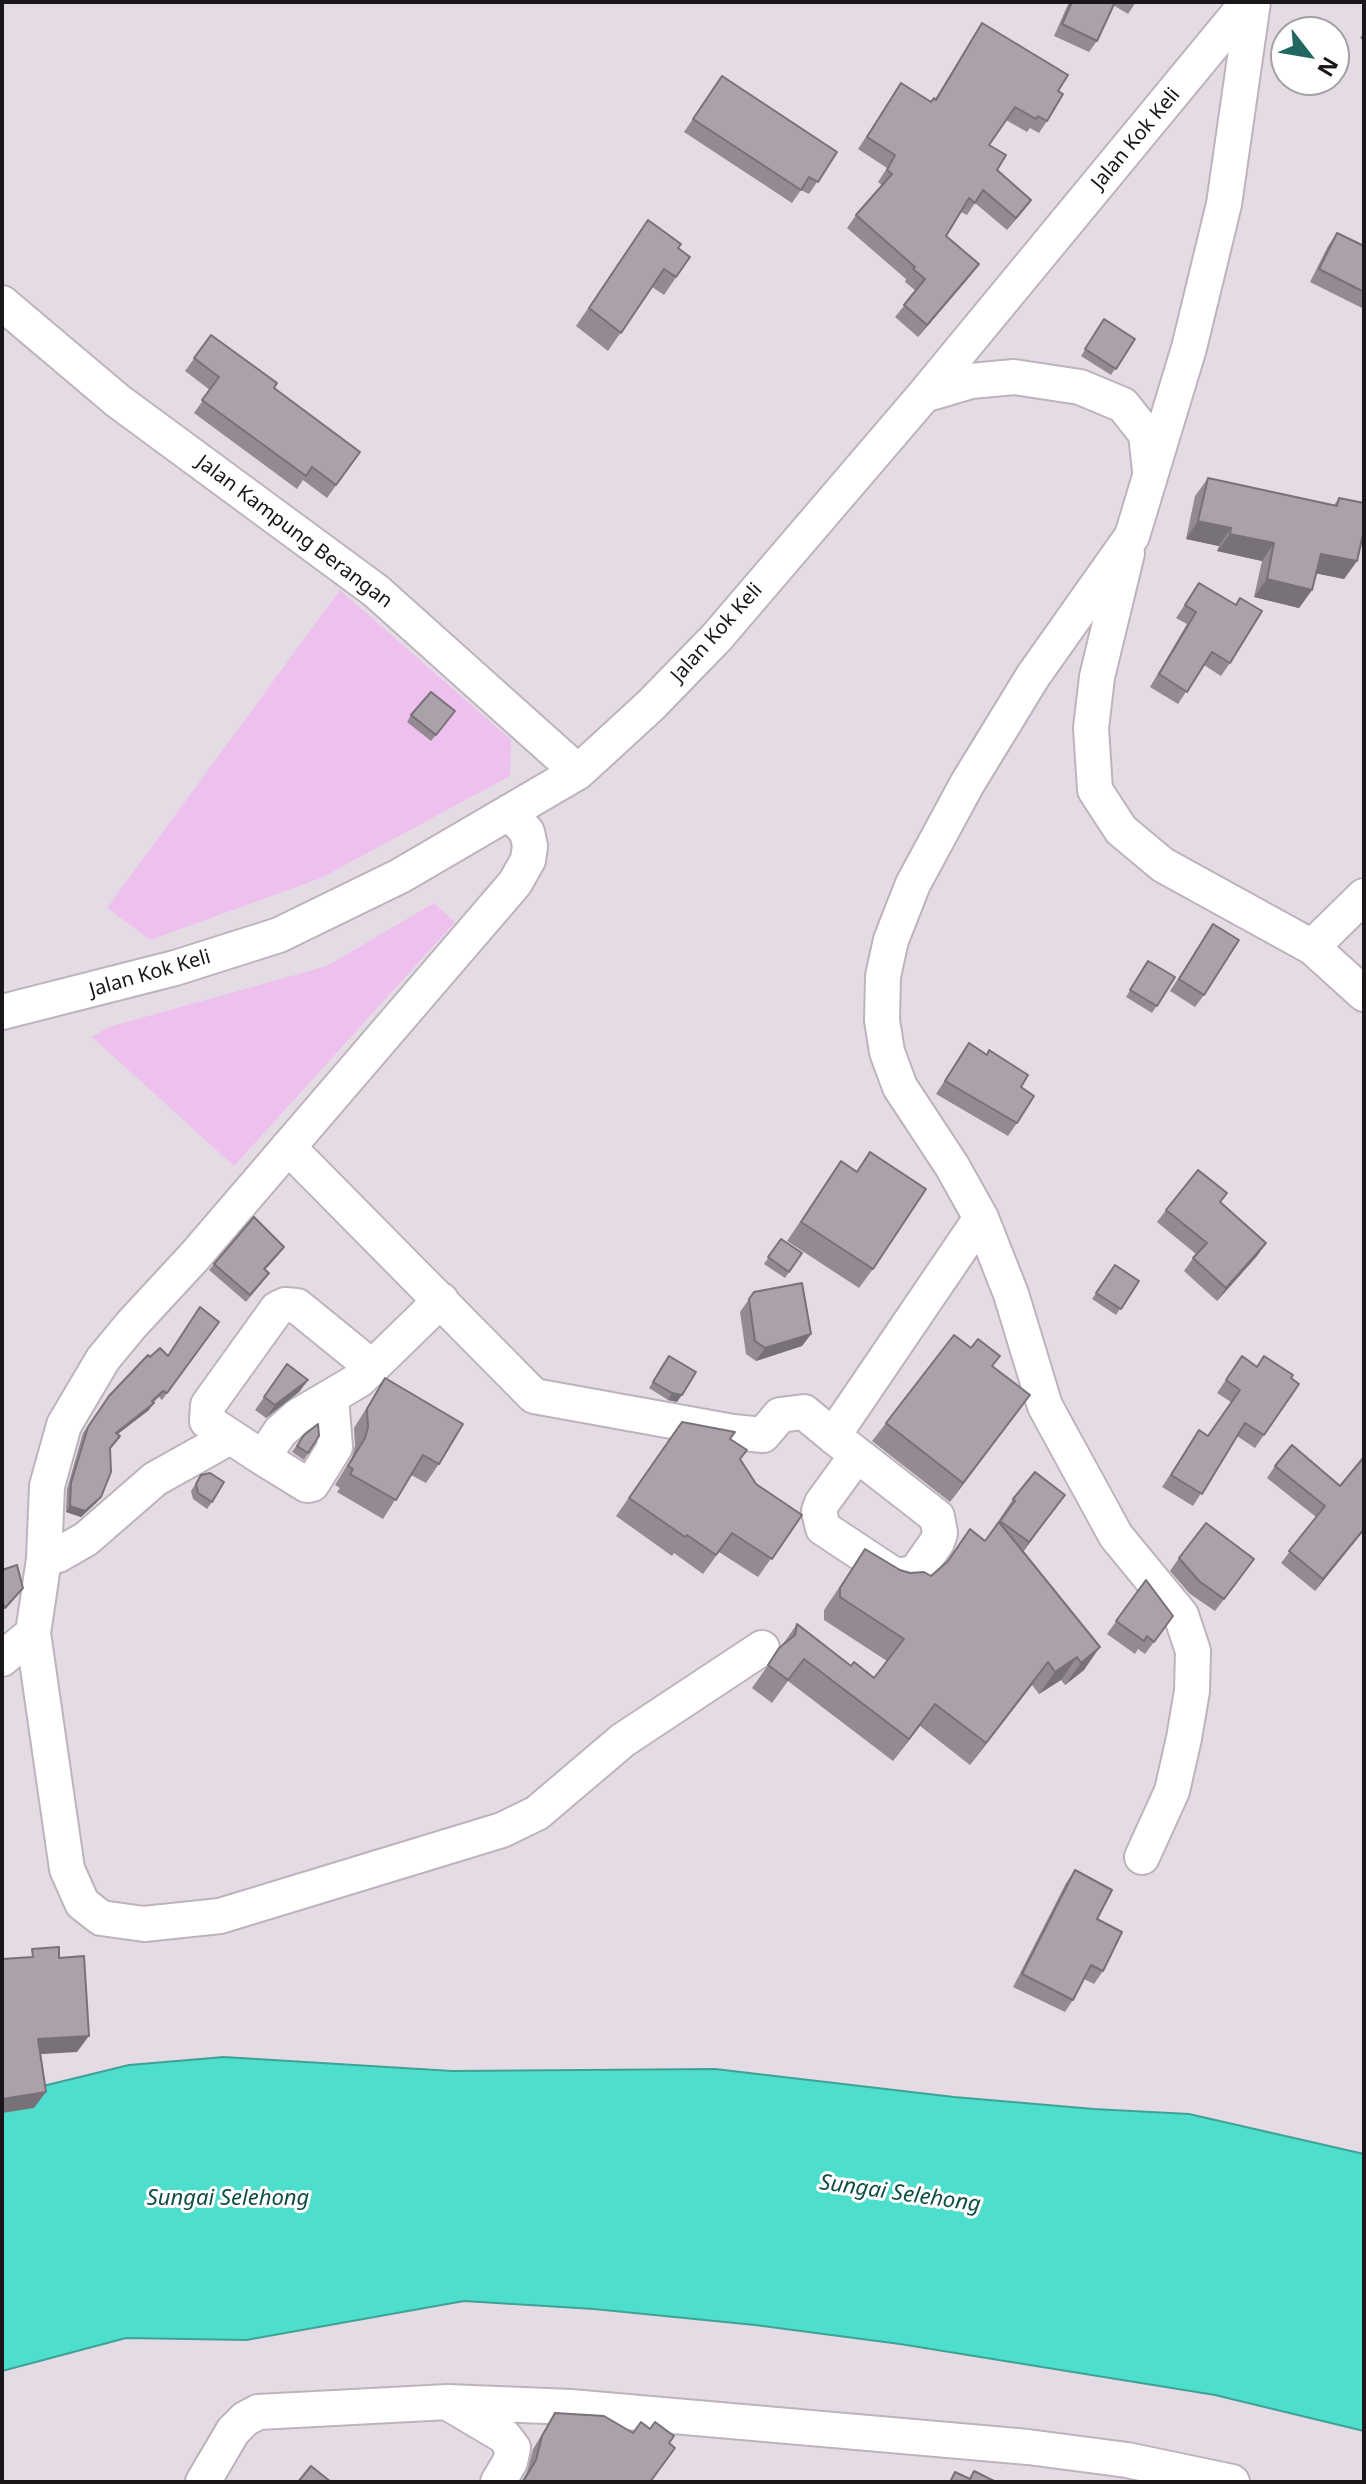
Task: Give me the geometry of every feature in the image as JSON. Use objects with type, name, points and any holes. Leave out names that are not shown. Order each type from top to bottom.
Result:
[{"type":"street","name":"Jalan Kok Keli","points":[[2,1012],[175,968],[279,935],[400,876],[578,772],[651,705],[717,637],[924,395],[1251,2]]},
{"type":"street","points":[[1251,2],[1224,204],[1189,348],[1132,536],[1097,677],[1091,728],[1095,790],[1121,830],[1163,865],[1312,947],[1364,994]]},
{"type":"street","name":"Jalan Kampung Berangan","points":[[2,303],[118,401],[376,591],[578,772]]},
{"type":"street","points":[[924,395],[971,381],[1014,377],[1080,387],[1123,405],[1146,434],[1150,476]]},
{"type":"street","points":[[1132,536],[1033,676],[967,784],[913,884],[891,940],[883,976],[882,1020],[887,1052],[900,1087],[952,1166],[981,1218],[1011,1294],[1051,1419],[1116,1536],[1181,1615],[1193,1651],[1192,1691],[1172,1791],[1142,1857]]},
{"type":"street","points":[[509,812],[527,832],[530,846],[528,860],[515,883],[103,1359],[64,1425],[47,1486],[44,1559],[33,1633],[67,1869],[82,1903],[101,1918],[144,1924],[220,1916],[519,1824],[557,1798],[623,1740],[762,1648]]},
{"type":"street","points":[[1312,947],[1364,896]]},
{"type":"street","points":[[288,1147],[534,1396],[763,1435],[780,1415],[804,1412],[845,1445],[981,1218]]},
{"type":"street","points":[[263,1458],[280,1432],[298,1416],[359,1380],[441,1300]]},
{"type":"street","points":[[331,1398],[335,1447],[312,1484],[307,1485],[207,1421],[208,1405],[277,1309],[285,1305],[297,1306],[372,1367]]},
{"type":"street","points":[[44,1559],[58,1555],[86,1539],[155,1479],[230,1437]]},
{"type":"street","points":[[2,1659],[33,1633]]},
{"type":"street","points":[[448,2402],[504,2436],[513,2448],[510,2462],[498,2482]]},
{"type":"street","points":[[203,2482],[233,2431],[258,2412],[448,2402],[571,2407],[1028,2447],[1127,2460],[1232,2482]]},
{"type":"shaded area","points":[[340,590],[511,740],[510,776],[321,878],[150,940],[107,908]]},
{"type":"shaded area","points":[[434,903],[455,922],[234,1166],[92,1037],[109,1027],[327,966]]},
{"type":"water","name":"Sungai Selehong","points":[[224,2057],[452,2071],[715,2069],[954,2097],[1189,2114],[1364,2154],[1364,2431],[1215,2395],[900,2344],[594,2309],[464,2301],[246,2340],[126,2338],[2,2371],[2,2096],[129,2065]]},
{"type":"building","points":[[1072,2],[1115,2],[1097,41],[1062,24]]},
{"type":"building","points":[[982,23],[1068,75],[1058,91],[1063,94],[1047,121],[1038,116],[1036,119],[1015,107],[989,145],[1006,155],[997,170],[1031,200],[1016,218],[983,190],[975,203],[969,198],[946,236],[979,264],[927,325],[904,305],[925,279],[856,215],[892,174],[887,170],[895,155],[867,137],[901,83],[931,102],[934,98],[936,100]]},
{"type":"building","points":[[722,76],[837,152],[818,182],[809,177],[801,190],[693,119]]},
{"type":"building","points":[[648,220],[681,244],[678,248],[690,257],[676,277],[664,269],[621,333],[589,308]]},
{"type":"building","points":[[1337,233],[1364,246],[1364,292],[1319,269]]},
{"type":"building","points":[[1104,319],[1135,339],[1116,369],[1085,349]]},
{"type":"building","points":[[211,335],[277,383],[274,388],[360,452],[336,485],[312,467],[306,476],[202,400],[219,377],[194,358]]},
{"type":"building","points":[[1208,478],[1337,506],[1339,498],[1364,503],[1364,530],[1357,561],[1321,554],[1312,590],[1267,579],[1274,543],[1230,534],[1231,528],[1198,521]]},
{"type":"building","points":[[1199,583],[1236,605],[1240,598],[1262,611],[1230,663],[1212,652],[1187,692],[1159,674],[1196,612],[1185,605]]},
{"type":"building","points":[[431,692],[455,711],[436,735],[411,715]]},
{"type":"building","points":[[1213,924],[1239,940],[1204,995],[1179,979]]},
{"type":"building","points":[[1148,961],[1175,977],[1157,1006],[1130,990]]},
{"type":"building","points":[[969,1043],[987,1055],[989,1050],[1028,1075],[1021,1087],[1034,1096],[1017,1123],[945,1081]]},
{"type":"building","points":[[870,1152],[926,1189],[873,1269],[801,1222],[841,1161],[857,1172]]},
{"type":"building","points":[[1198,1170],[1227,1193],[1220,1202],[1266,1243],[1226,1288],[1193,1258],[1207,1243],[1166,1210]]},
{"type":"building","points":[[254,1217],[284,1247],[264,1269],[269,1273],[250,1295],[214,1264]]},
{"type":"building","points":[[781,1239],[802,1253],[789,1272],[768,1257]]},
{"type":"building","points":[[1115,1265],[1139,1281],[1121,1309],[1096,1293]]},
{"type":"building","points":[[802,1283],[811,1334],[765,1348],[755,1341],[749,1299],[754,1292]]},
{"type":"building","points":[[200,1307],[219,1322],[167,1393],[163,1391],[152,1401],[154,1403],[116,1433],[120,1436],[110,1448],[111,1472],[101,1497],[85,1511],[70,1506],[71,1483],[88,1427],[109,1396],[148,1355],[150,1357],[160,1348],[168,1356]]},
{"type":"building","points":[[954,1335],[971,1348],[978,1339],[1000,1356],[992,1366],[1030,1395],[963,1483],[886,1423]]},
{"type":"building","points":[[669,1356],[696,1372],[682,1395],[653,1382]]},
{"type":"building","points":[[1242,1356],[1257,1367],[1264,1356],[1293,1375],[1291,1378],[1299,1384],[1264,1435],[1245,1423],[1202,1494],[1171,1475],[1199,1430],[1208,1436],[1240,1390],[1226,1380]]},
{"type":"building","points":[[287,1364],[308,1380],[275,1405],[264,1397]]},
{"type":"building","points":[[385,1378],[463,1424],[439,1464],[423,1455],[396,1500],[350,1474],[353,1469],[348,1466],[365,1438],[367,1409]]},
{"type":"building","points":[[682,1422],[735,1432],[730,1439],[747,1450],[740,1459],[756,1484],[802,1515],[772,1559],[732,1533],[716,1555],[629,1498]]},
{"type":"building","points":[[318,1424],[319,1436],[308,1453],[297,1446],[304,1435]]},
{"type":"building","points":[[1292,1445],[1340,1486],[1364,1457],[1364,1529],[1323,1579],[1289,1551],[1325,1506],[1275,1466]]},
{"type":"building","points":[[1035,1472],[1065,1495],[1029,1542],[1000,1521]]},
{"type":"building","points":[[210,1473],[224,1482],[212,1502],[198,1493],[196,1484],[201,1475]]},
{"type":"building","points":[[999,1522],[1100,1647],[1081,1663],[1077,1657],[1055,1672],[1048,1662],[986,1743],[935,1704],[909,1739],[804,1659],[788,1680],[768,1665],[779,1648],[795,1635],[797,1624],[851,1666],[854,1662],[874,1678],[904,1639],[840,1597],[840,1588],[865,1549],[900,1570],[924,1572],[931,1576],[948,1561],[970,1529],[985,1541]]},
{"type":"building","points":[[1206,1523],[1254,1559],[1224,1599],[1199,1581],[1179,1558]]},
{"type":"building","points":[[17,1565],[23,1588],[5,1608],[2,1602],[2,1570]]},
{"type":"building","points":[[1146,1580],[1173,1616],[1154,1642],[1147,1636],[1144,1641],[1116,1621]]},
{"type":"building","points":[[1075,1870],[1112,1890],[1097,1919],[1122,1932],[1103,1971],[1091,1965],[1073,2000],[1022,1974]]},
{"type":"building","points":[[59,1947],[59,1958],[84,1956],[89,2036],[38,2039],[46,2092],[2,2099],[2,1959],[33,1957],[32,1949]]},
{"type":"building","points":[[555,2413],[604,2416],[633,2433],[641,2422],[650,2429],[655,2422],[674,2436],[669,2443],[675,2448],[650,2482],[521,2482],[536,2460],[542,2436]]},
{"type":"building","points":[[311,2466],[331,2482],[298,2482]]},
{"type":"building","points":[[974,2471],[996,2482],[950,2482],[955,2472],[970,2479]]}]
